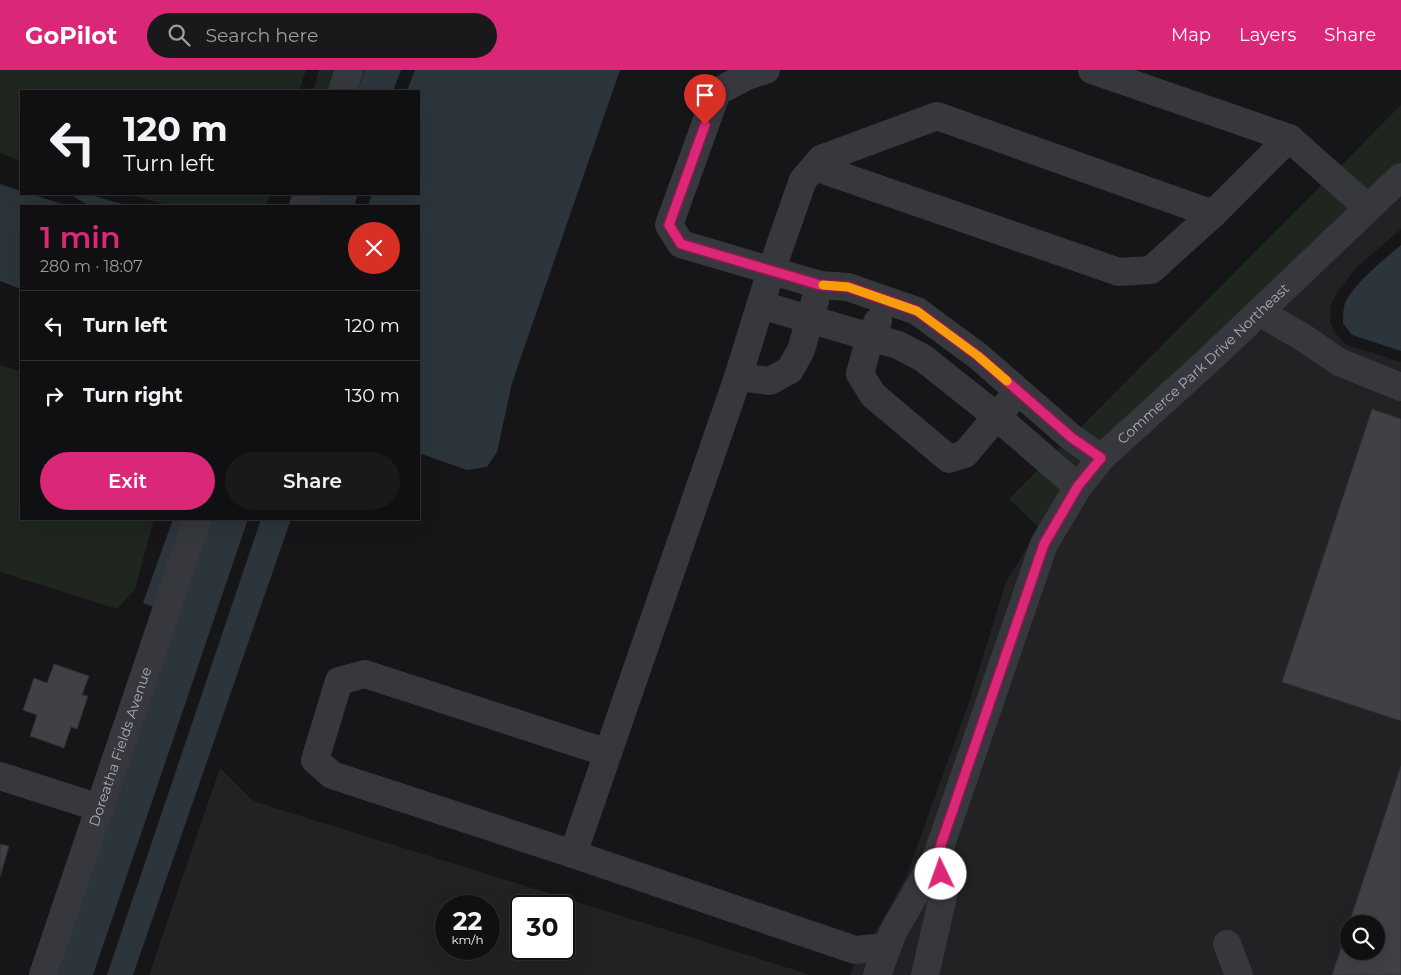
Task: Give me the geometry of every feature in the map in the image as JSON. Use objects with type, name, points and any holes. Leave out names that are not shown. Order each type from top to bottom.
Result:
[{"type":"street","points":[[342,90],[349,70]]},
{"type":"street","points":[[766,70],[747,76],[717,92],[669,225],[681,244],[820,285],[848,287],[917,311],[978,356],[1072,438],[1101,458]]},
{"type":"street","points":[[1092,70],[1290,138],[1368,208]]},
{"type":"street","points":[[573,854],[804,180],[821,159],[937,116],[1213,214]]},
{"type":"street","points":[[815,167],[1119,272],[1150,270],[1213,214],[1290,138]]},
{"type":"street","name":"Commerce Park Drive Northeast","points":[[877,975],[893,932],[937,856],[1044,544],[1078,486],[1101,458],[1212,357],[1401,177]]},
{"type":"street","points":[[738,377],[770,381],[790,370],[801,350],[820,285]]},
{"type":"street","points":[[887,301],[870,337],[860,374],[873,395],[948,459],[965,454],[1018,391]]},
{"type":"street","points":[[761,305],[898,345],[923,358],[996,416],[1078,486]]},
{"type":"street","points":[[1259,312],[1301,336],[1339,362],[1401,386]]},
{"type":"street","name":"Doreatha Fields Avenue","points":[[43,975],[197,520]]},
{"type":"street","points":[[608,753],[365,674],[339,681],[315,760],[332,775],[573,854],[855,950],[887,947]]},
{"type":"street","points":[[0,776],[100,808]]},
{"type":"street","name":"Commerce Park Drive Northeast","points":[[927,968],[944,892],[937,856]]},
{"type":"street","points":[[1227,944],[1239,975]]},
{"type":"shaded area","points":[[0,70],[306,70],[299,90],[20,90],[20,161],[0,153]]},
{"type":"shaded area","points":[[319,70],[365,70],[357,90],[313,90]]},
{"type":"shaded area","points":[[365,70],[401,70],[393,90],[357,90]]},
{"type":"shaded area","points":[[415,70],[620,70],[512,383],[497,452],[487,467],[467,470],[420,453],[420,205],[368,205],[372,195],[420,195],[420,90],[407,90]]},
{"type":"shaded area","points":[[1401,105],[1401,187],[1039,528],[1009,499]]},
{"type":"shaded area","points":[[0,184],[20,191],[20,195],[34,195],[65,205],[20,205],[20,289],[0,281]]},
{"type":"shaded area","points":[[1401,187],[1401,229],[1358,266],[1340,288],[1331,304],[1330,321],[1333,330],[1345,344],[1401,362],[1401,975],[850,975],[857,953],[863,955],[906,877],[969,702],[1006,582],[1039,528]]},
{"type":"shaded area","points":[[71,195],[90,195],[126,205],[88,205]]},
{"type":"shaded area","points":[[132,195],[270,195],[266,205],[166,205]]},
{"type":"shaded area","points":[[321,195],[358,195],[354,205],[316,205]]},
{"type":"shaded area","points":[[1401,245],[1401,351],[1352,335],[1343,323],[1343,313],[1347,299],[1352,291]]},
{"type":"shaded area","points":[[0,365],[20,372],[20,520],[154,520],[135,589],[117,609],[0,572]]},
{"type":"shaded area","points":[[173,520],[248,520],[93,975],[58,975],[171,613],[143,603]]},
{"type":"shaded area","points":[[261,520],[291,520],[133,975],[107,975]]},
{"type":"shaded area","points":[[220,768],[256,802],[554,895],[510,895],[510,960],[575,960],[575,901],[811,975],[149,975]]},
{"type":"building","points":[[1372,409],[1401,419],[1401,721],[1282,682]]},
{"type":"building","points":[[54,664],[89,676],[82,695],[88,696],[77,729],[71,727],[64,748],[30,736],[37,715],[23,710],[34,678],[47,683]]},
{"type":"building","points":[[1401,766],[1401,975],[1332,975],[1340,951],[1340,960],[1385,960],[1385,915],[1352,915]]},
{"type":"building","points":[[0,844],[9,846],[0,877]]},
{"type":"slow traffic","points":[[823,285],[848,287],[917,311],[978,356],[1007,381]]},
{"type":"route","points":[[705,125],[669,225],[681,244],[820,285],[848,287],[917,311],[978,356],[1072,438],[1101,458],[1078,486],[1044,544],[937,856],[941,874]]}]
